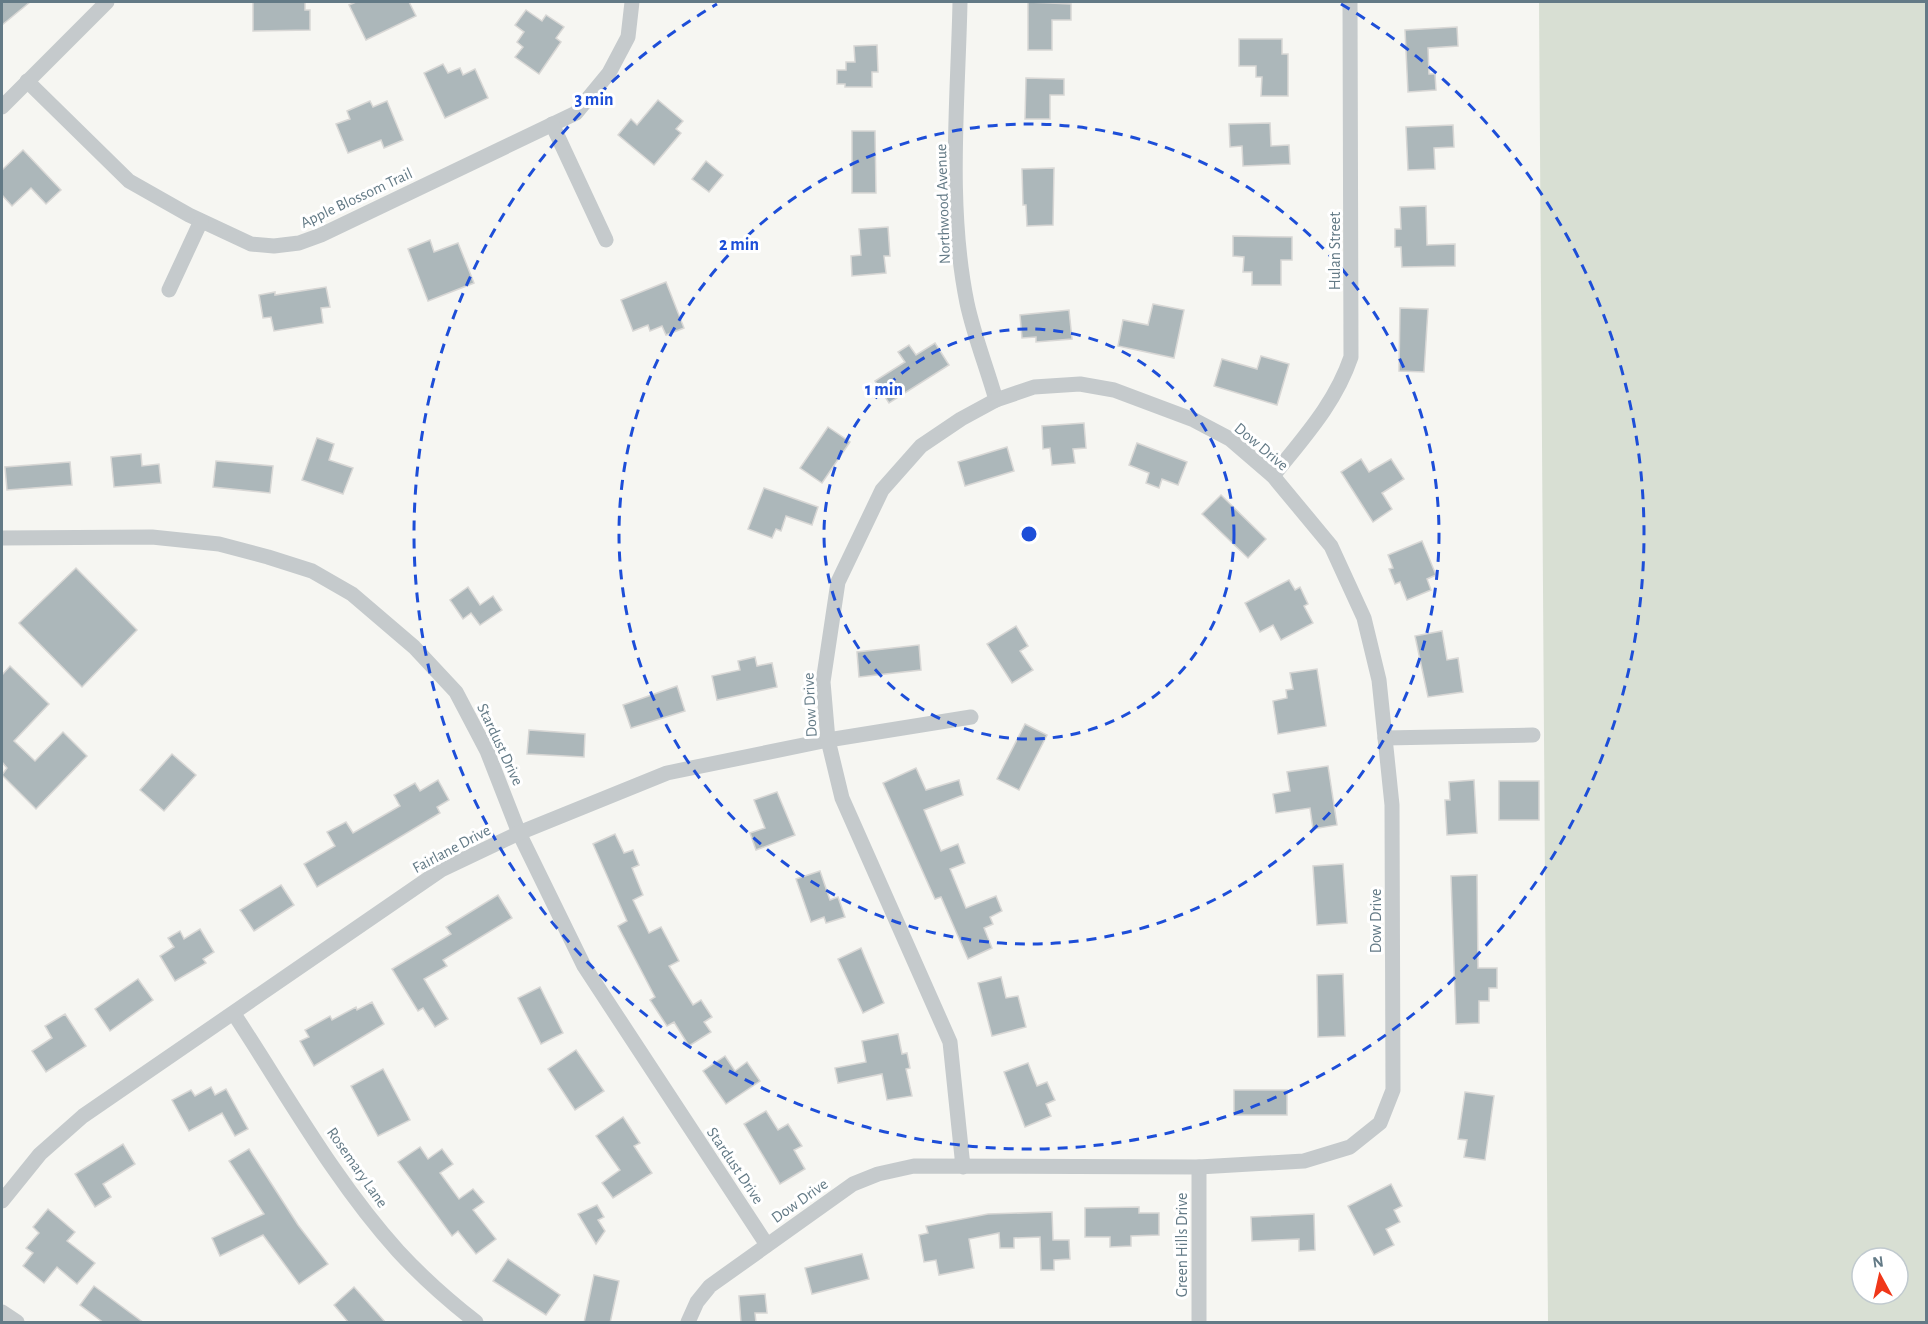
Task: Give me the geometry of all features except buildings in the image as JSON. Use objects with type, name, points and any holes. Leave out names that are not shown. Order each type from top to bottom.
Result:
[{"type":"street","points":[[2,107],[107,2]]},
{"type":"street","name":"Apple Blossom Trail","points":[[27,81],[129,181],[201,221],[250,244],[274,246],[298,243],[576,113],[609,73],[628,37],[632,2]]},
{"type":"street","name":"Northwood Avenue","points":[[960,2],[956,187],[958,238],[968,304],[996,400]]},
{"type":"street","name":"Hulan Street","points":[[1273,476],[1321,417],[1342,385],[1352,357],[1350,2]]},
{"type":"street","points":[[552,124],[606,240]]},
{"type":"street","points":[[169,290],[201,221]]},
{"type":"street","name":"Dow Drive","points":[[688,1323],[697,1302],[710,1286],[853,1184],[878,1174],[914,1166],[963,1167],[1199,1167],[1304,1161],[1350,1147],[1380,1123],[1393,1090],[1392,805],[1379,680],[1364,618],[1331,546],[1273,476],[1230,439],[1194,420],[1114,390],[1080,384],[1034,387],[996,400],[961,419],[921,446],[882,490],[838,582],[823,682],[828,740],[842,798],[950,1042],[963,1167]]},
{"type":"street","name":"Stardust Drive","points":[[2,538],[152,537],[219,544],[312,571],[352,594],[414,647],[456,692],[487,751],[519,833],[584,966],[767,1245]]},
{"type":"street","name":"Fairlane Drive","points":[[2,1201],[40,1154],[83,1116],[441,870],[519,833],[667,773],[828,740],[971,717]]},
{"type":"street","points":[[1385,738],[1533,735]]},
{"type":"street","name":"Rosemary Lane","points":[[234,1014],[354,1197],[398,1251],[446,1298],[476,1323]]},
{"type":"street","name":"Green Hills Drive","points":[[1199,1167],[1199,1323]]},
{"type":"street","points":[[2,1312],[17,1323]]},
{"type":"shaded area","points":[[1539,2],[1926,2],[1926,1322],[1548,1322]]}]
